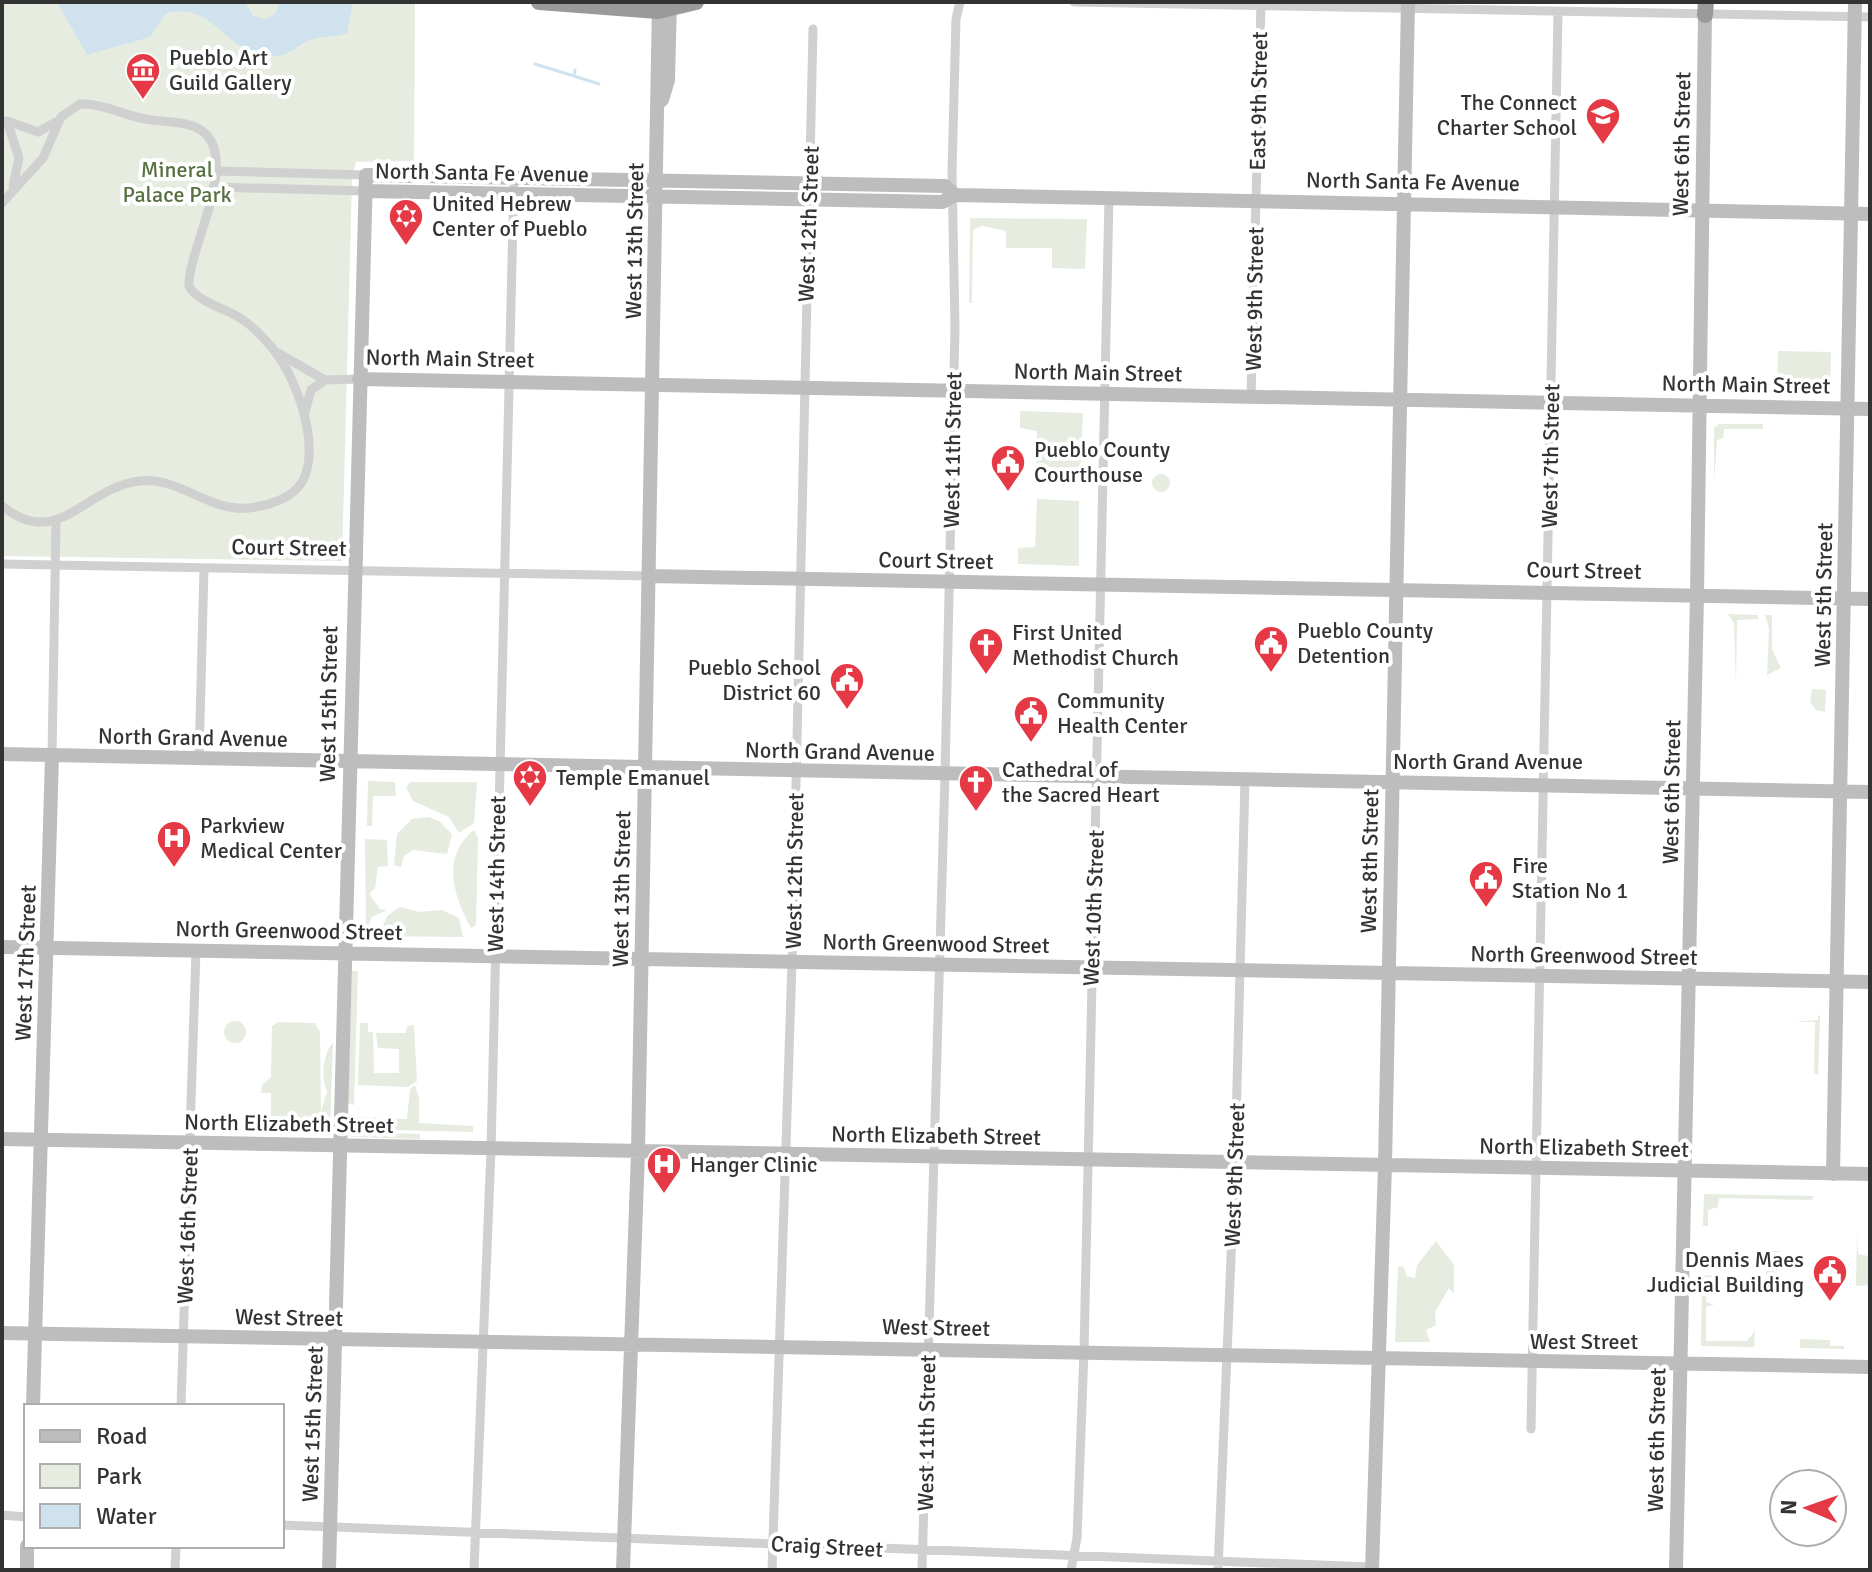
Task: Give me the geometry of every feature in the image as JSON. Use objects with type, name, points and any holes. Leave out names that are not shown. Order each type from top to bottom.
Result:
[{"type":"highway","points":[[539,2],[664,6],[696,2]]},
{"type":"street","name":"West 11th Street","points":[[922,1570],[932,1156],[941,965],[953,391],[955,195],[952,172],[956,28],[960,2]]},
{"type":"street","points":[[1074,2],[1408,5],[1558,12],[1705,9],[1860,12]]},
{"type":"street","name":"East 9th Street","points":[[1256,201],[1261,3]]},
{"type":"street","name":"West 8th Street","points":[[1372,1568],[1385,1165],[1408,5]]},
{"type":"street","name":"West 13th Street","points":[[623,1570],[638,1152],[657,181],[664,6]]},
{"type":"street","name":"West 6th Street","points":[[1676,1570],[1697,595],[1705,9]]},
{"type":"street","name":"West 7th Street","points":[[1531,1429],[1558,12]]},
{"type":"street","name":"West 5th Street","points":[[1833,1174],[1851,214],[1860,12]]},
{"type":"street","name":"West 12th Street","points":[[772,1570],[792,962],[813,29]]},
{"type":"street","points":[[2,506],[26,522],[56,521],[106,491],[137,481],[165,482],[230,507],[249,508],[284,498],[301,485],[306,472],[305,412],[311,390],[325,380],[277,353],[240,318],[191,291],[189,281],[215,171],[209,138],[196,128],[131,118],[87,104],[74,106],[49,128],[38,132],[7,121],[19,158],[16,179],[10,192]]},
{"type":"street","points":[[2,203],[43,158],[61,117]]},
{"type":"street","name":"North Santa Fe Avenue","points":[[215,171],[945,186],[955,195]]},
{"type":"street","name":"West 15th Street","points":[[329,1570],[337,1340],[353,570],[366,175]]},
{"type":"street","name":"West 14th Street","points":[[474,1570],[491,1150],[502,572],[514,177]]},
{"type":"street","name":"North Santa Fe Avenue","points":[[213,187],[809,201],[942,202],[955,195],[1109,197],[1870,214]]},
{"type":"street","name":"West 10th Street","points":[[1071,1570],[1071,1554],[1077,1538],[1084,1352],[1098,585],[1109,197]]},
{"type":"street","name":"West 9th Street","points":[[1251,397],[1256,201]]},
{"type":"street","points":[[277,353],[305,412]]},
{"type":"street","name":"North Main Street","points":[[325,380],[507,380],[1870,409]]},
{"type":"street","name":"West 17th Street","points":[[33,1404],[48,948],[56,521]]},
{"type":"street","name":"Court Street","points":[[2,564],[1870,599]]},
{"type":"street","points":[[199,759],[204,568]]},
{"type":"street","name":"North Grand Avenue","points":[[2,754],[645,770],[1544,783],[1870,792]]},
{"type":"street","name":"West 9th Street","points":[[1218,1565],[1235,1161],[1245,780]]},
{"type":"street","name":"North Greenwood Street","points":[[2,947],[1870,982]]},
{"type":"street","name":"West 16th Street","points":[[181,1404],[196,951]]},
{"type":"street","name":"North Elizabeth Street","points":[[2,1139],[1870,1174]]},
{"type":"street","name":"West Street","points":[[2,1333],[1870,1367]]},
{"type":"street","points":[[2,1515],[24,1517]]},
{"type":"street","name":"Craig Street","points":[[284,1525],[1071,1554],[1218,1565],[1372,1568]]},
{"type":"street","points":[[27,1548],[27,1570]]},
{"type":"street","points":[[175,1570],[176,1548]]},
{"type":"green space","name":"Mineral Palace Park","points":[[2,2],[415,4],[414,161],[356,162],[352,180],[342,561],[2,556]]},
{"type":"green space","points":[[970,218],[1087,219],[1085,269],[1052,268],[1052,248],[1006,248],[1006,231],[982,226],[973,230],[972,303],[969,303]]},
{"type":"green space","points":[[1778,351],[1831,352],[1830,390],[1777,389]]},
{"type":"green space","points":[[1020,411],[1083,413],[1080,478],[1036,477],[1037,431],[1020,428]]},
{"type":"green space","points":[[1719,424],[1763,424],[1763,429],[1724,429],[1723,438],[1717,440],[1714,480],[1714,428]]},
{"type":"green space","points":[[1161,474],[1170,483],[1161,492],[1152,483]]},
{"type":"green space","points":[[1037,499],[1079,501],[1079,566],[1018,564],[1018,548],[1035,547]]},
{"type":"green space","points":[[1728,614],[1758,615],[1758,619],[1737,620],[1736,685],[1734,623]]},
{"type":"green space","points":[[1765,615],[1772,615],[1772,649],[1781,668],[1767,675],[1769,628]]},
{"type":"green space","points":[[1812,689],[1826,690],[1825,712],[1816,710],[1810,702]]},
{"type":"green space","points":[[368,781],[395,782],[396,796],[373,796],[372,826],[367,826]]},
{"type":"green space","points":[[410,782],[477,782],[474,823],[459,833],[449,817],[413,801],[406,787]]},
{"type":"green space","points":[[429,817],[439,821],[452,834],[447,854],[413,850],[404,856],[401,867],[394,865],[397,834],[412,819]]},
{"type":"green space","points":[[474,830],[478,838],[476,925],[471,928],[459,903],[453,877],[457,852]]},
{"type":"green space","points":[[365,839],[387,840],[388,866],[378,867],[375,888],[369,894],[380,909],[387,910],[372,917],[366,931]]},
{"type":"green space","points":[[400,907],[419,912],[442,910],[459,918],[463,937],[369,936],[374,930],[382,928],[387,916]]},
{"type":"green space","points":[[352,971],[358,971],[354,1105],[348,1103]]},
{"type":"green space","points":[[1820,1016],[1818,1075],[1814,1073],[1815,1022],[1795,1022],[1818,1020]]},
{"type":"green space","points":[[235,1021],[246,1032],[235,1043],[224,1032]]},
{"type":"green space","points":[[278,1022],[315,1023],[320,1032],[321,1112],[327,1091],[324,1065],[333,1043],[330,1128],[266,1126],[271,1117],[271,1093],[261,1093],[262,1085],[271,1077],[272,1026]]},
{"type":"green space","points":[[360,1023],[368,1023],[368,1032],[373,1032],[374,1073],[399,1073],[399,1049],[378,1048],[376,1033],[406,1033],[407,1026],[414,1025],[417,1081],[408,1087],[358,1085]]},
{"type":"green space","points":[[415,1085],[419,1098],[419,1123],[473,1126],[473,1132],[356,1129],[357,1117],[407,1119],[410,1089]]},
{"type":"green space","points":[[347,1132],[420,1134],[420,1139],[352,1137]]},
{"type":"green space","points":[[1704,1194],[1814,1196],[1812,1200],[1719,1198],[1718,1207],[1708,1210],[1708,1226],[1703,1226]]},
{"type":"green space","points":[[1857,1233],[1858,1254],[1868,1256],[1870,1285],[1856,1286]]},
{"type":"green space","points":[[1436,1241],[1454,1265],[1454,1294],[1449,1288],[1435,1312],[1436,1325],[1426,1330],[1430,1342],[1395,1342],[1398,1267],[1403,1266],[1407,1276],[1415,1278],[1417,1265]]},
{"type":"green space","points":[[1767,1251],[1780,1251],[1774,1274],[1778,1276],[1776,1280],[1766,1277]]},
{"type":"green space","points":[[1702,1275],[1715,1276],[1707,1279],[1706,1302],[1714,1305],[1706,1307],[1706,1341],[1747,1341],[1755,1331],[1754,1347],[1701,1346]]},
{"type":"green space","points":[[1800,1339],[1830,1340],[1830,1346],[1844,1346],[1844,1349],[1800,1348]]},
{"type":"water","points":[[57,2],[245,2],[253,16],[265,19],[275,14],[280,2],[353,2],[347,33],[320,37],[276,56],[245,49],[210,22],[184,11],[166,13],[150,37],[87,55]]},
{"type":"waterway","points":[[535,64],[574,76],[575,70]]},
{"type":"waterway","points":[[574,76],[599,84]]},
{"type":"waterway","points":[[1648,1508],[1661,1499]]},
{"type":"place","name":"Pueblo Art Guild Gallery","points":[[143,101]]},
{"type":"place","name":"The Connect Charter School","points":[[1603,146]]},
{"type":"place","name":"United Hebrew Center of Pueblo","points":[[406,247]]},
{"type":"place","name":"Pueblo County Courthouse","points":[[1008,493]]},
{"type":"place","name":"Pueblo County Detention","points":[[1271,674]]},
{"type":"place","name":"First United Methodist Church","points":[[986,676]]},
{"type":"place","name":"Pueblo School District 60","points":[[847,711]]},
{"type":"place","name":"Community Health Center","points":[[1031,744]]},
{"type":"place","name":"Temple Emanuel","points":[[530,808]]},
{"type":"place","name":"Cathedral of the Sacred Heart","points":[[976,813]]},
{"type":"place","name":"Parkview Medical Center","points":[[174,869]]},
{"type":"place","name":"Fire Station No 1","points":[[1486,909]]},
{"type":"place","name":"Hanger Clinic","points":[[664,1195]]},
{"type":"place","name":"Dennis Maes Judicial Building","points":[[1830,1303]]}]
